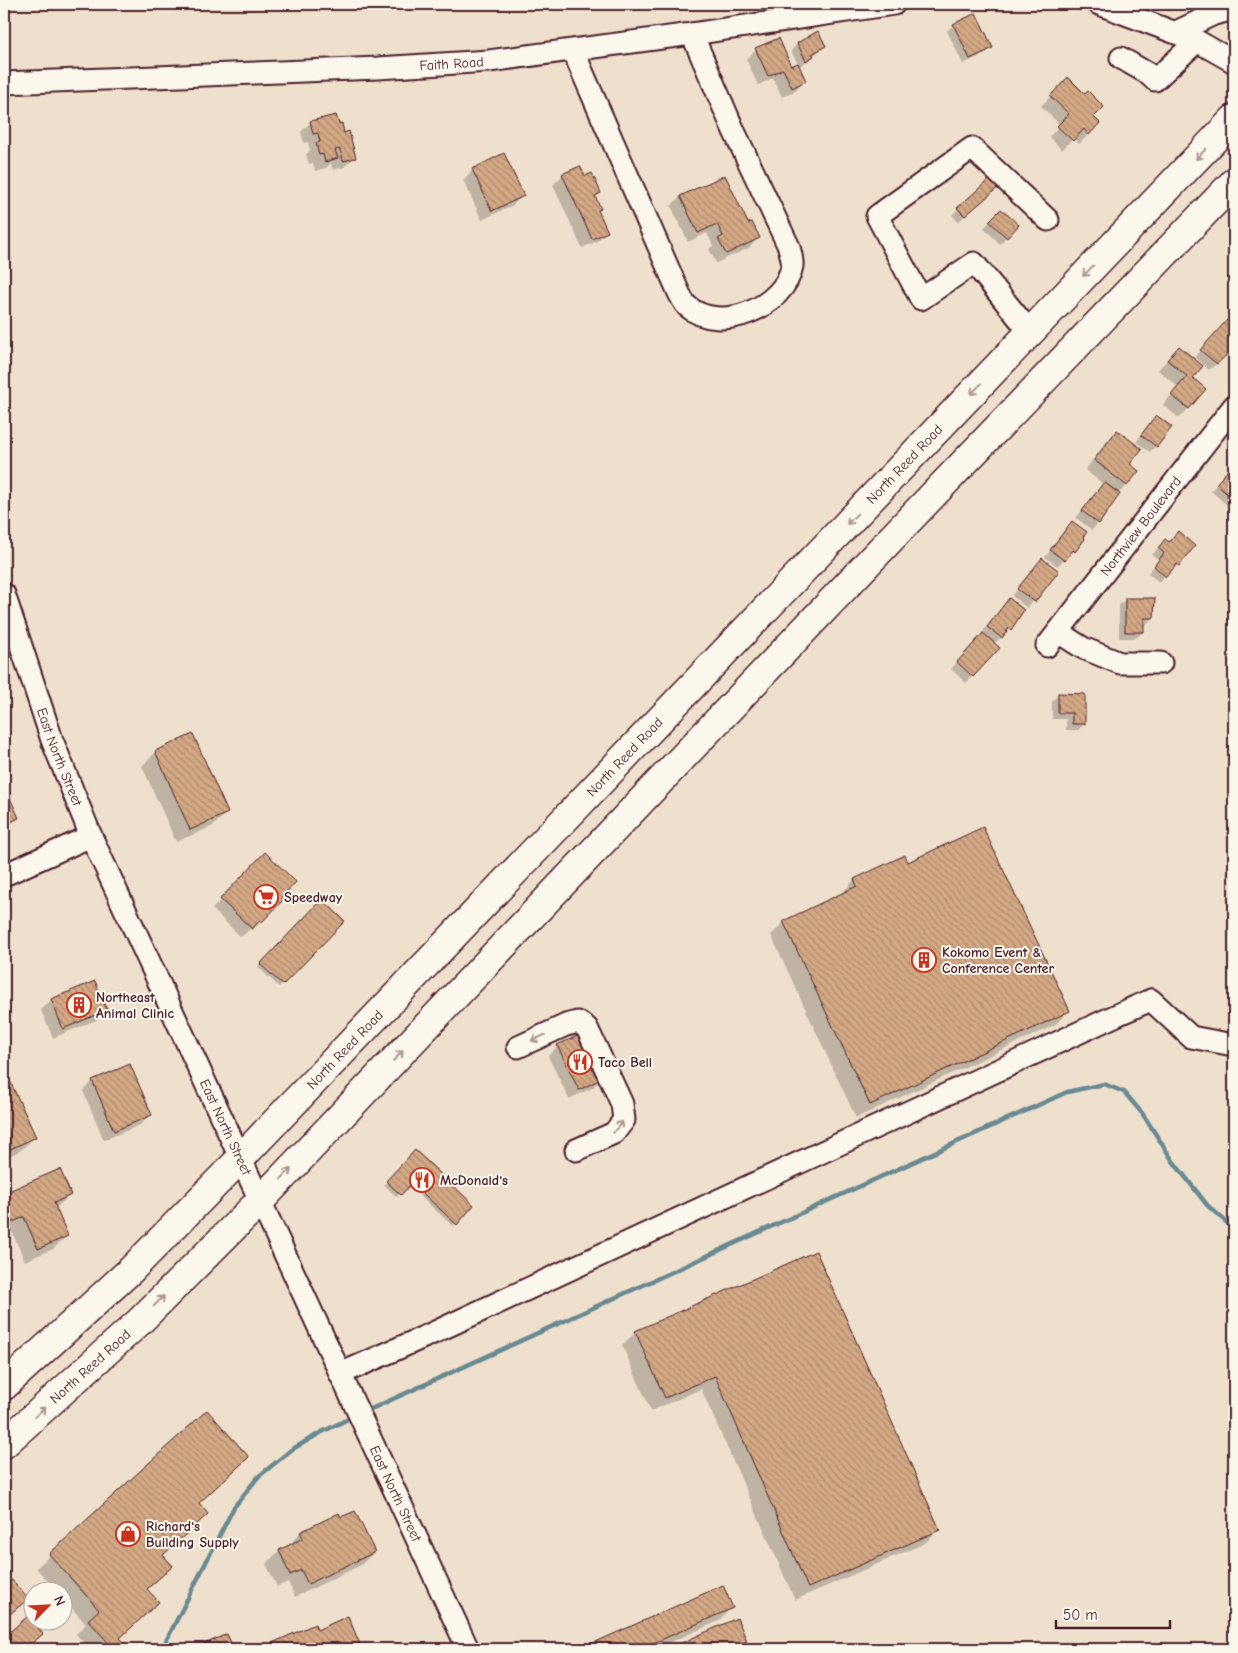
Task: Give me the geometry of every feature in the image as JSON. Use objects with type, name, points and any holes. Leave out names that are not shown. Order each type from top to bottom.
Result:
[{"type":"main road","name":"North Reed Road","points":[[4,1386],[131,1270],[240,1159],[1234,119]]},
{"type":"main road","name":"North Reed Road","points":[[4,1444],[139,1322],[259,1202],[1234,182]]},
{"type":"street","name":"Faith Road","points":[[4,83],[387,67],[489,60],[692,34],[894,4]]},
{"type":"street","points":[[1099,4],[1197,41],[1234,62]]},
{"type":"street","points":[[1176,32],[1214,14],[1234,10]]},
{"type":"street","points":[[575,50],[578,62],[678,293],[686,305],[695,311],[722,318],[757,309],[768,302],[786,282],[792,265],[789,247],[734,131],[692,34]]},
{"type":"street","points":[[1121,58],[1155,80],[1197,41]]},
{"type":"street","points":[[1030,332],[974,263],[921,299],[877,216],[972,148],[1048,220]]},
{"type":"street","name":"Northview Boulevard","points":[[1161,663],[1120,663],[1053,639],[1234,406]]},
{"type":"street","name":"East North Street","points":[[4,594],[52,740],[91,836],[259,1202],[468,1649]]},
{"type":"street","points":[[4,875],[91,836]]},
{"type":"street","points":[[340,1374],[433,1333],[1151,1000],[1191,1037],[1234,1044]]},
{"type":"street","points":[[518,1047],[566,1025],[578,1022],[587,1028],[622,1104],[624,1120],[614,1133],[576,1150]]},
{"type":"building","points":[[976,13],[993,48],[970,59],[953,24]]},
{"type":"building","points":[[818,31],[826,46],[812,54],[814,56],[806,61],[797,43]]},
{"type":"building","points":[[779,38],[791,66],[798,63],[806,81],[792,88],[783,69],[768,76],[755,48]]},
{"type":"building","points":[[1068,77],[1085,94],[1088,91],[1104,107],[1094,117],[1100,123],[1089,135],[1084,129],[1073,141],[1057,126],[1069,114],[1050,96]]},
{"type":"building","points":[[336,115],[339,124],[342,123],[344,133],[349,131],[356,158],[343,161],[340,149],[335,150],[338,158],[325,162],[323,154],[319,155],[316,143],[320,142],[318,133],[313,134],[310,121]]},
{"type":"building","points":[[504,153],[524,196],[492,211],[472,169]]},
{"type":"building","points":[[580,166],[585,176],[592,173],[601,193],[595,196],[601,209],[598,210],[608,232],[592,239],[562,174]]},
{"type":"building","points":[[725,175],[748,223],[752,222],[760,238],[726,254],[718,239],[723,236],[717,224],[698,233],[680,196]]},
{"type":"building","points":[[993,176],[1001,185],[965,216],[957,208]]},
{"type":"building","points":[[1001,209],[1019,225],[1007,238],[989,221]]},
{"type":"building","points":[[1227,320],[1234,326],[1234,348],[1217,364],[1200,350]]},
{"type":"building","points":[[1179,346],[1203,366],[1193,378],[1206,389],[1189,409],[1171,395],[1187,376],[1167,360]]},
{"type":"building","points":[[1156,415],[1172,427],[1157,447],[1141,435]]},
{"type":"building","points":[[1117,430],[1142,449],[1130,464],[1139,471],[1127,486],[1094,460]]},
{"type":"building","points":[[1234,463],[1234,500],[1216,484]]},
{"type":"building","points":[[1104,482],[1120,494],[1099,524],[1082,511]]},
{"type":"building","points":[[1072,521],[1087,532],[1083,537],[1085,539],[1065,561],[1050,550]]},
{"type":"building","points":[[1178,531],[1195,546],[1179,566],[1177,564],[1166,577],[1154,566],[1164,553],[1158,548],[1165,539],[1169,542]]},
{"type":"building","points":[[1042,558],[1059,571],[1035,602],[1017,589]]},
{"type":"building","points":[[1009,598],[1024,610],[1011,630],[1009,628],[1002,638],[987,627]]},
{"type":"building","points":[[1125,598],[1155,598],[1154,618],[1144,618],[1144,632],[1125,632]]},
{"type":"building","points":[[983,633],[1000,648],[973,677],[957,662]]},
{"type":"building","points":[[1058,693],[1085,694],[1085,724],[1072,724],[1072,713],[1058,713]]},
{"type":"building","points":[[193,734],[228,813],[190,830],[155,751]]},
{"type":"building","points":[[4,785],[19,818],[4,825]]},
{"type":"building","name":"Kokomo Event & Conference Center","points":[[983,827],[1070,1011],[870,1105],[783,921],[857,886],[854,879],[905,855],[908,862]]},
{"type":"building","points":[[265,852],[296,882],[281,898],[283,900],[262,922],[260,920],[252,929],[220,899]]},
{"type":"building","points":[[322,899],[345,921],[283,985],[260,964]]},
{"type":"building","name":"Northeast Animal Clinic","points":[[95,981],[107,1010],[63,1029],[51,999]]},
{"type":"building","name":"Taco Bell","points":[[582,1034],[603,1078],[579,1090],[557,1045]]},
{"type":"building","points":[[130,1064],[152,1115],[114,1131],[92,1080]]},
{"type":"building","points":[[4,1068],[36,1137],[4,1152]]},
{"type":"building","points":[[415,1150],[474,1205],[457,1225],[412,1183],[401,1195],[386,1181]]},
{"type":"building","points":[[60,1169],[71,1195],[54,1203],[68,1236],[38,1249],[24,1217],[4,1226],[4,1193]]},
{"type":"building","points":[[816,1251],[940,1530],[808,1588],[715,1376],[665,1398],[635,1331]]},
{"type":"building","name":"Richard's Building Supply","points":[[207,1410],[249,1457],[199,1503],[208,1514],[163,1555],[173,1566],[147,1589],[159,1602],[120,1638],[131,1649],[114,1649],[88,1620],[99,1610],[49,1554]]},
{"type":"building","points":[[355,1511],[375,1552],[308,1584],[301,1570],[290,1575],[279,1550],[303,1538],[300,1532],[339,1513],[341,1517]]},
{"type":"building","points":[[12,1580],[22,1592],[22,1604],[4,1619],[4,1587]]},
{"type":"building","points":[[723,1585],[733,1608],[640,1649],[580,1649]]},
{"type":"building","points":[[348,1616],[362,1649],[275,1649],[272,1643],[315,1624],[317,1630]]},
{"type":"building","points":[[737,1618],[747,1641],[728,1649],[668,1649]]},
{"type":"building","points":[[22,1621],[22,1630],[40,1630],[43,1634],[25,1649],[4,1649],[4,1637]]},
{"type":"building","points":[[227,1634],[234,1649],[201,1649],[200,1646]]},
{"type":"waterway","points":[[371,1409],[1067,1092],[1104,1084],[1124,1092],[1142,1113],[1173,1161],[1207,1205],[1234,1229]]},
{"type":"waterway","points":[[162,1649],[234,1507],[258,1477],[291,1450],[346,1420]]},
{"type":"place","name":"Speedway","points":[[266,897]]},
{"type":"place","name":"Kokomo Event & Conference Center","points":[[924,960]]},
{"type":"place","name":"Northeast Animal Clinic","points":[[79,1005]]},
{"type":"place","name":"Taco Bell","points":[[580,1062]]},
{"type":"place","name":"McDonald's","points":[[422,1180]]},
{"type":"place","name":"Richard's Building Supply","points":[[128,1534]]}]
